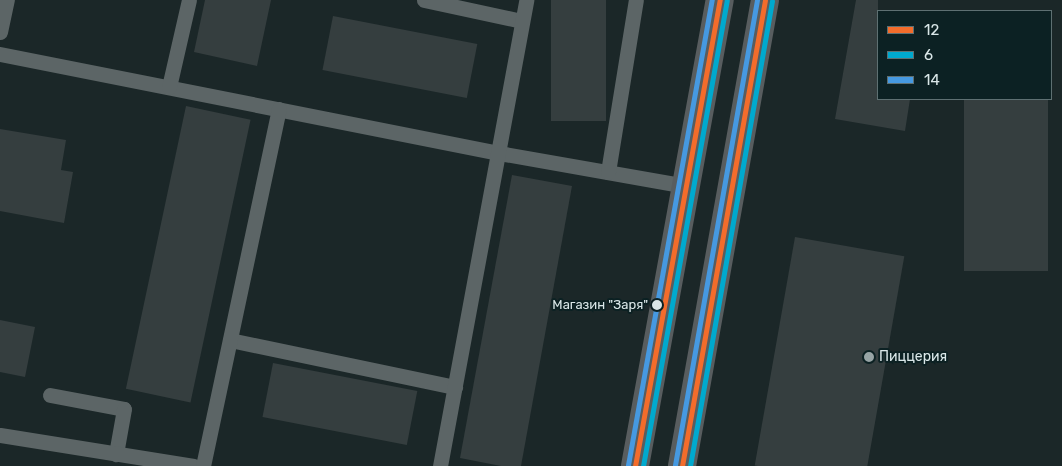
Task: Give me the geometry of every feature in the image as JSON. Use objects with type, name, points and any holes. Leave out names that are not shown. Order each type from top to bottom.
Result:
[{"type":"main road","points":[[635,466],[720,0]]},
{"type":"main road","points":[[682,466],[765,0]]},
{"type":"lane","points":[[0,32],[7,0]]},
{"type":"lane","points":[[169,87],[189,0]]},
{"type":"lane","points":[[424,0],[522,21]]},
{"type":"lane","points":[[440,466],[526,0]]},
{"type":"lane","points":[[608,172],[636,0]]},
{"type":"lane","points":[[0,54],[499,153],[686,186]]},
{"type":"lane","points":[[203,466],[279,109]]},
{"type":"lane","points":[[230,340],[455,387]]},
{"type":"lane","points":[[50,395],[124,409],[116,454]]},
{"type":"lane","points":[[0,435],[194,466]]},
{"type":"building","points":[[205,0],[271,0],[257,66],[194,52]]},
{"type":"building","points":[[551,0],[606,0],[606,121],[551,121]]},
{"type":"building","points":[[856,0],[878,0],[877,100],[910,100],[905,131],[835,119]]},
{"type":"building","points":[[333,16],[477,44],[467,98],[323,70]]},
{"type":"building","points":[[964,100],[1048,100],[1048,271],[964,271]]},
{"type":"building","points":[[186,106],[251,120],[190,402],[126,389]]},
{"type":"building","points":[[0,129],[66,140],[61,170],[73,172],[64,223],[0,211]]},
{"type":"building","points":[[512,175],[572,186],[521,466],[501,466],[460,458]]},
{"type":"building","points":[[795,237],[904,256],[867,466],[755,465]]},
{"type":"building","points":[[0,320],[35,327],[25,377],[0,372]]},
{"type":"building","points":[[273,363],[417,391],[407,445],[263,417]]},
{"type":"transit line","name":"14","points":[[628,465],[712,0]]},
{"type":"transit line","name":"12","points":[[635,466],[720,0]]},
{"type":"transit line","name":"14","points":[[675,465],[757,0]]},
{"type":"transit line","name":"12","points":[[682,466],[765,0]]},
{"type":"transit line","name":"6","points":[[643,466],[727,1]]},
{"type":"transit line","name":"6","points":[[690,466],[772,1]]},
{"type":"place","name":"Магазин \"Заря\"","points":[[657,305]]},
{"type":"place","name":"Пиццерия","points":[[869,357]]}]
